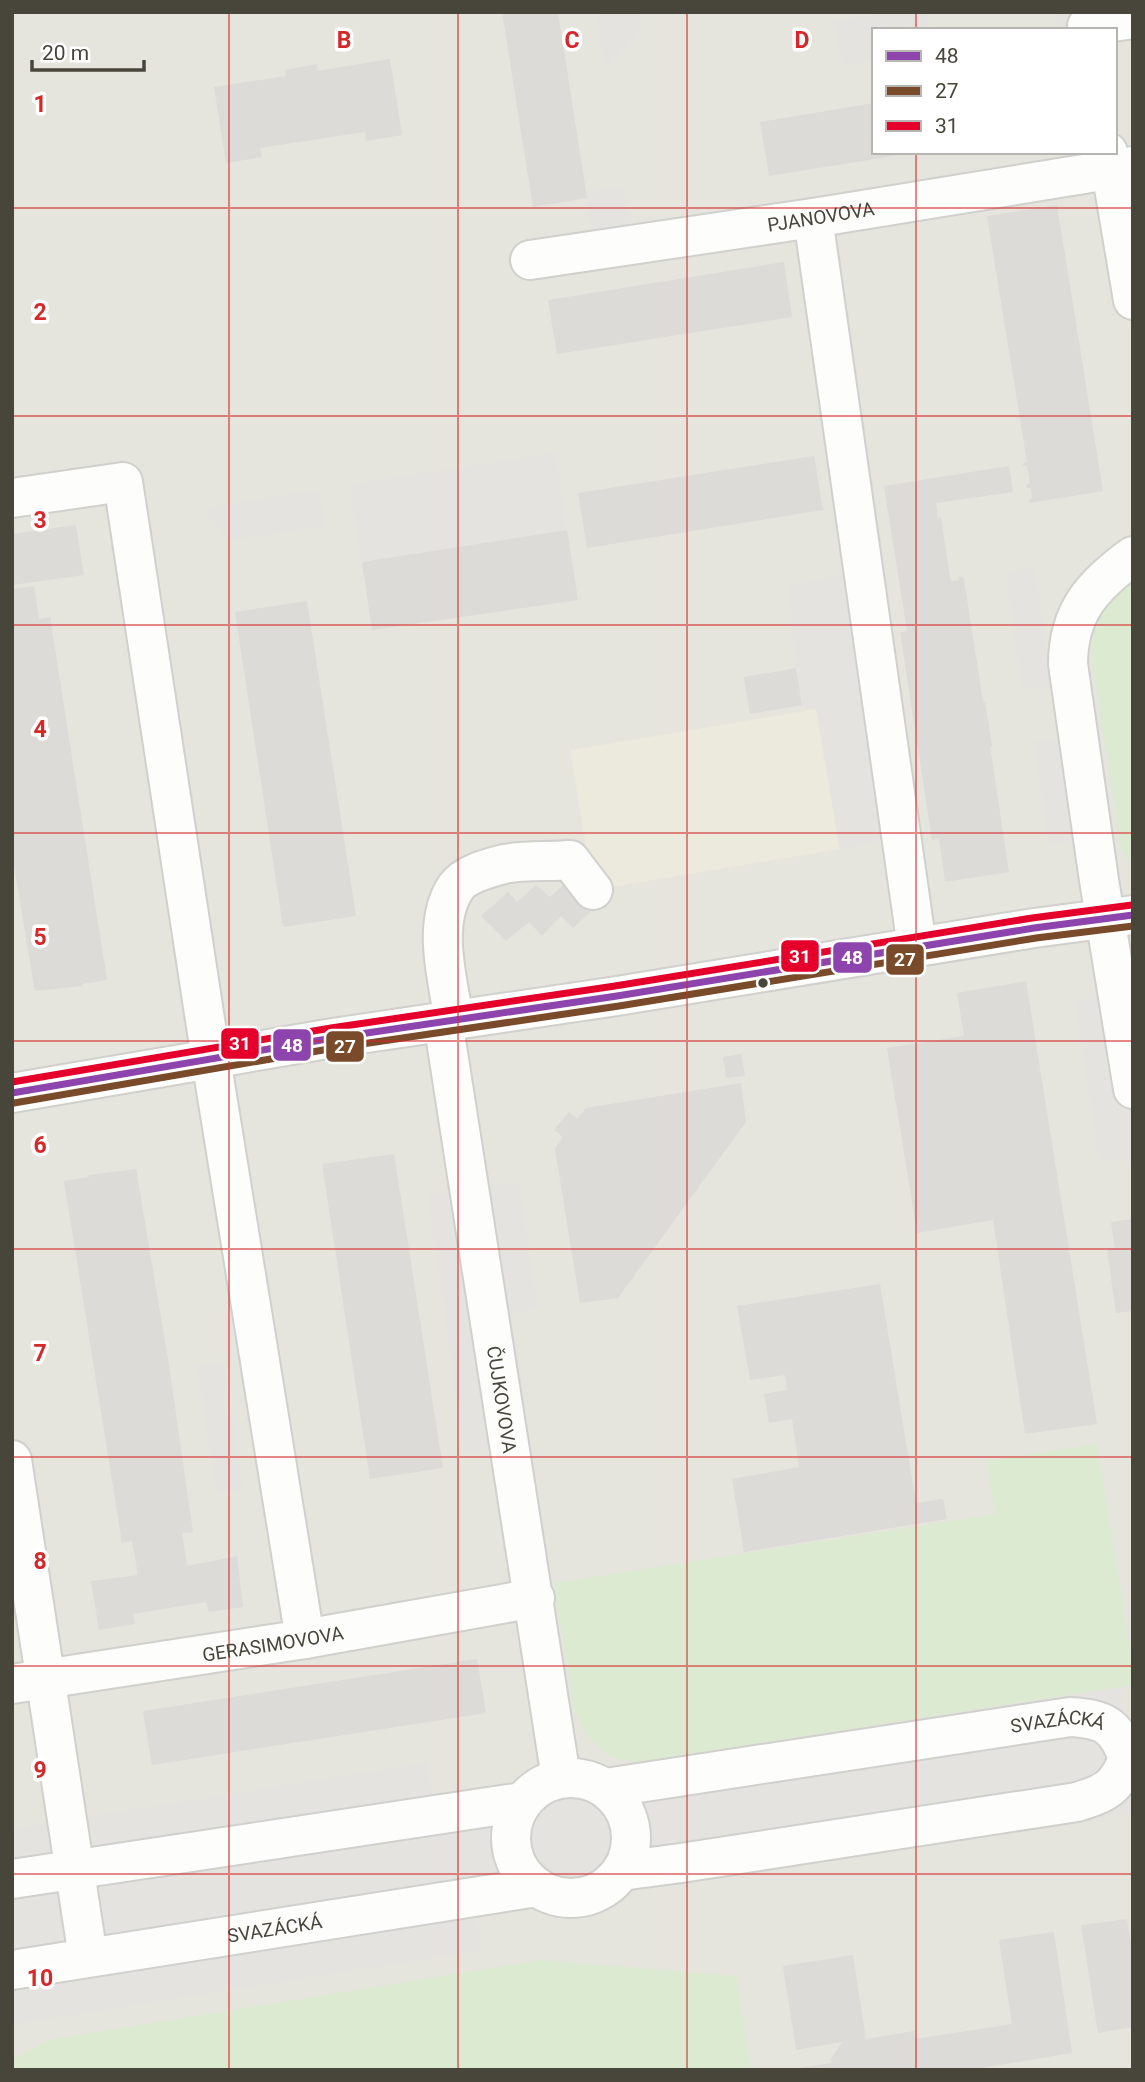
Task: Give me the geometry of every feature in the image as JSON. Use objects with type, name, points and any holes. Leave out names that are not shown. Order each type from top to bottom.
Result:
[{"type":"street","points":[[1087,23],[1133,19]]},
{"type":"street","points":[[1117,163],[1133,300]]},
{"type":"street","name":"PJANOVOVA","points":[[530,260],[813,218],[1117,163]]},
{"type":"street","points":[[813,218],[917,947]]},
{"type":"street","points":[[12,498],[123,482],[211,1059],[305,1639]]},
{"type":"street","points":[[1133,556],[1109,573],[1088,595],[1071,630],[1068,648],[1072,699],[1119,917],[1133,1089]]},
{"type":"street","name":"ČUJKOVOVA","points":[[561,1778],[449,1021],[442,944],[445,914],[456,887],[470,875],[505,864],[569,860],[593,890]]},
{"type":"street","points":[[12,1093],[449,1021],[1034,928],[1119,917]]},
{"type":"street","points":[[12,1460],[29,1682],[74,1870],[88,1957]]},
{"type":"street","name":"GERASIMOVOVA","points":[[29,1682],[305,1639],[535,1598]]},
{"type":"street","name":"SVAZÁCKÁ","points":[[606,1788],[1070,1717],[1093,1718],[1112,1728],[1130,1758],[1114,1785],[1098,1796],[1077,1802],[621,1871]]},
{"type":"street","points":[[561,1778],[584,1779],[606,1788],[626,1812],[631,1826],[632,1842],[621,1871],[600,1891],[587,1896],[569,1898],[552,1895],[537,1887],[525,1877],[516,1863],[512,1848],[511,1832],[522,1802],[546,1783],[561,1778]]},
{"type":"street","points":[[12,1879],[522,1802]]},
{"type":"street","name":"SVAZÁCKÁ","points":[[12,1970],[537,1887]]},
{"type":"shaded area","points":[[12,12],[1133,12],[1133,2070],[12,2070]]},
{"type":"shaded area","points":[[597,12],[638,12],[641,32],[605,68]]},
{"type":"shaded area","points":[[895,12],[926,12],[930,28],[872,28],[872,60],[843,65],[834,21]]},
{"type":"shaded area","points":[[1055,12],[1112,12],[1087,26],[1057,28]]},
{"type":"shaded area","points":[[623,187],[631,244],[595,249],[586,192]]},
{"type":"shaded area","points":[[555,453],[567,530],[362,562],[350,485]]},
{"type":"shaded area","points":[[318,490],[324,526],[229,540],[203,509]]},
{"type":"shaded area","points":[[1035,568],[1051,686],[1022,689],[1006,572]]},
{"type":"shaded area","points":[[863,570],[901,836],[840,849],[816,709],[802,705],[789,586]]},
{"type":"shaded area","points":[[816,709],[840,849],[593,890],[570,750]]},
{"type":"shaded area","points":[[1062,738],[1077,840],[1049,845],[1034,741]]},
{"type":"shaded area","points":[[1133,993],[1133,1183],[1129,1158],[1100,1163],[1075,1001]]},
{"type":"shaded area","points":[[519,1182],[537,1308],[511,1313],[530,1442],[464,1452],[428,1195]]},
{"type":"shaded area","points":[[223,1362],[243,1490],[217,1494],[197,1366]]},
{"type":"shaded area","points":[[1120,1687],[1133,1765],[1133,1813],[587,1896],[476,1917],[481,1950],[12,2024],[12,1829],[427,1763],[432,1796]]},
{"type":"green space","points":[[1133,582],[1133,864],[1122,851],[1090,647],[1096,626],[1105,610]]},
{"type":"green space","points":[[1097,1444],[1133,1669],[1133,1685],[636,1762],[608,1756],[587,1735],[574,1711],[554,1583],[995,1514],[987,1461]]},
{"type":"green space","points":[[541,1960],[736,1976],[751,2070],[12,2070],[12,2060],[49,2040]]},
{"type":"building","points":[[502,12],[558,12],[587,198],[533,207]]},
{"type":"building","points":[[390,59],[402,135],[366,141],[365,132],[260,148],[262,157],[226,163],[214,87],[286,76],[285,70],[317,64],[318,71]]},
{"type":"building","points":[[872,103],[872,154],[906,154],[769,176],[760,122]]},
{"type":"building","points":[[1057,205],[1103,491],[1029,503],[1032,498],[1031,488],[1027,488],[1026,484],[1030,484],[1027,466],[1023,466],[1023,463],[1027,462],[987,216]]},
{"type":"building","points":[[784,262],[792,317],[557,354],[548,300]]},
{"type":"building","points":[[814,456],[823,510],[587,548],[578,493]]},
{"type":"building","points":[[1009,466],[1013,492],[936,503],[938,518],[941,517],[951,581],[959,580],[959,577],[964,579],[992,746],[1009,872],[945,882],[939,838],[932,840],[900,632],[907,631],[884,486]]},
{"type":"building","points":[[76,525],[84,575],[12,585],[12,534]]},
{"type":"building","points":[[567,530],[578,600],[372,630],[362,562]]},
{"type":"building","points":[[34,586],[39,619],[50,617],[107,980],[82,986],[35,991],[12,853],[12,589]]},
{"type":"building","points":[[307,601],[356,916],[283,927],[235,612]]},
{"type":"building","points":[[796,668],[802,705],[750,714],[744,677]]},
{"type":"building","points":[[570,879],[596,907],[573,928],[561,916],[542,936],[529,922],[506,941],[481,916],[508,892],[517,902],[536,885],[550,897]]},
{"type":"building","points":[[1026,981],[1097,1424],[1025,1434],[993,1220],[917,1233],[887,1048],[964,1036],[957,993]]},
{"type":"building","points":[[741,1054],[745,1076],[726,1078],[723,1057]]},
{"type":"building","points":[[741,1083],[746,1122],[618,1298],[580,1303],[555,1149],[563,1137],[554,1130],[569,1112],[577,1119],[586,1108]]},
{"type":"building","points":[[394,1154],[443,1468],[370,1479],[322,1164]]},
{"type":"building","points":[[136,1169],[169,1365],[193,1532],[182,1533],[187,1566],[237,1556],[243,1607],[209,1612],[206,1602],[133,1614],[135,1624],[99,1630],[91,1581],[138,1575],[132,1541],[122,1543],[64,1181]]},
{"type":"building","points":[[1133,1219],[1133,1311],[1116,1313],[1107,1249],[1115,1248],[1111,1222]]},
{"type":"building","points":[[880,1284],[916,1503],[943,1499],[947,1519],[744,1552],[732,1479],[799,1467],[792,1419],[769,1423],[764,1394],[787,1390],[785,1375],[750,1380],[737,1306]]},
{"type":"building","points":[[477,1659],[486,1713],[152,1765],[143,1711]]},
{"type":"building","points":[[1127,1919],[1131,1944],[1133,1943],[1133,2027],[1098,2033],[1081,1925]]},
{"type":"building","points":[[1054,1932],[1072,2053],[969,2070],[800,2070],[832,2063],[831,2059],[842,2042],[796,2050],[783,1966],[853,1955],[866,2039],[914,2031],[915,2039],[1012,2024],[999,1940]]},
{"type":"transit line","name":"31","points":[[12,1082],[331,1028],[615,986],[1032,918],[1132,905]]},
{"type":"transit line","name":"48","points":[[12,1093],[333,1038],[617,996],[1034,928],[1133,915]]},
{"type":"transit line","name":"27","points":[[14,1103],[335,1048],[619,1006],[1036,938],[1133,926]]}]
